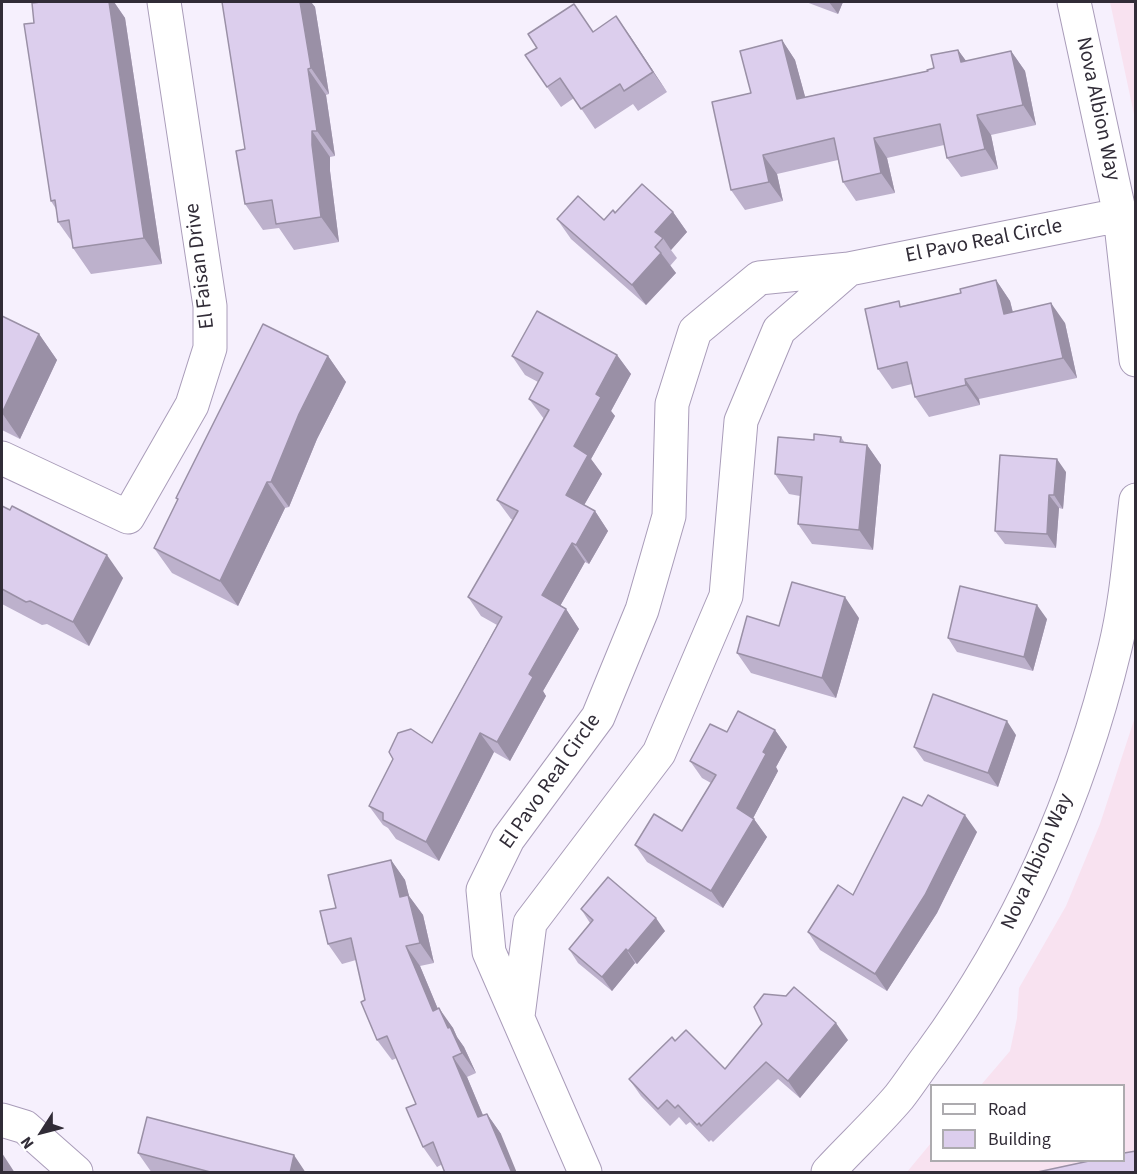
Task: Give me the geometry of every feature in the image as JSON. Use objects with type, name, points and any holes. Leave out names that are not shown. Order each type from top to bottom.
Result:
[{"type":"street","name":"El Faisan Drive","points":[[2,458],[128,517],[192,405],[210,348],[210,306],[164,2]]},
{"type":"street","name":"Nova Albion Way","points":[[1074,2],[1120,215],[1136,360]]},
{"type":"street","name":"El Pavo Real Circle","points":[[585,1173],[489,951],[483,890],[508,839],[598,717],[642,610],[669,516],[672,404],[695,332],[759,278],[849,269],[1120,215]]},
{"type":"street","name":"El Pavo Real Circle","points":[[518,1016],[530,923],[659,753],[726,596],[741,421],[779,330],[849,269]]},
{"type":"street","name":"Nova Albion Way","points":[[828,1173],[899,1096],[964,1008],[1010,928],[1044,860],[1093,729],[1116,646],[1129,569],[1136,500]]},
{"type":"street","points":[[2,1120],[25,1127],[76,1173]]},
{"type":"shaded area","points":[[1110,2],[1135,2],[1135,119]]},
{"type":"shaded area","points":[[1135,717],[1135,1172],[907,1172],[930,1144],[930,1162],[1125,1162],[1125,1084],[982,1084],[1010,1051],[1017,1018],[1019,988],[1066,906],[1100,824]]},
{"type":"building","points":[[109,2],[144,238],[73,248],[69,220],[58,222],[55,200],[51,201],[24,24],[34,23],[32,3]]},
{"type":"building","points":[[222,2],[300,2],[311,68],[308,69],[317,131],[312,131],[312,145],[321,217],[276,224],[272,200],[245,204],[236,151],[245,149]]},
{"type":"building","points":[[574,4],[593,32],[616,16],[653,72],[624,91],[620,84],[581,109],[560,78],[547,87],[525,55],[537,48],[528,34]]},
{"type":"building","points":[[782,40],[797,99],[928,71],[934,68],[931,55],[958,50],[961,62],[1011,51],[1023,105],[977,115],[985,149],[947,158],[940,124],[874,138],[881,173],[843,182],[834,138],[763,155],[769,182],[731,190],[712,102],[751,93],[740,51]]},
{"type":"building","points":[[642,184],[673,212],[655,232],[663,238],[655,247],[661,253],[632,285],[557,219],[578,196],[604,220],[613,210],[615,213]]},
{"type":"building","points":[[996,280],[1004,314],[1051,303],[1063,358],[965,379],[966,385],[915,397],[907,362],[878,369],[865,309],[899,301],[900,307],[961,293],[960,289]]},
{"type":"building","points":[[537,311],[617,355],[596,394],[601,397],[574,446],[588,455],[566,495],[595,511],[576,545],[572,543],[542,595],[566,609],[529,674],[533,677],[497,742],[480,733],[426,842],[383,820],[383,813],[369,806],[393,759],[389,752],[398,733],[411,729],[432,743],[502,617],[468,597],[518,511],[497,500],[549,410],[529,399],[543,373],[512,356]]},
{"type":"building","points":[[2,316],[39,334],[2,413]]},
{"type":"building","points":[[263,324],[328,356],[299,414],[271,482],[267,482],[220,581],[154,548],[178,499],[176,498]]},
{"type":"building","points":[[814,434],[841,437],[840,442],[867,445],[859,530],[798,524],[802,477],[775,474],[778,437],[814,440]]},
{"type":"building","points":[[1000,455],[1057,459],[1054,495],[1049,495],[1047,534],[995,531]]},
{"type":"building","points":[[2,506],[10,510],[12,506],[107,555],[73,622],[2,589]]},
{"type":"building","points":[[792,582],[845,597],[822,678],[737,653],[747,616],[779,626]]},
{"type":"building","points":[[960,586],[1037,605],[1024,657],[948,638]]},
{"type":"building","points":[[933,694],[1007,721],[988,773],[914,747]]},
{"type":"building","points":[[738,711],[775,730],[763,752],[766,754],[737,808],[754,819],[711,891],[635,845],[654,814],[682,831],[716,775],[690,761],[710,724],[727,732]]},
{"type":"building","points":[[928,795],[965,815],[925,895],[875,974],[808,932],[838,885],[853,895],[903,797],[922,806]]},
{"type":"building","points":[[391,860],[400,897],[408,895],[420,943],[406,946],[433,1011],[439,1008],[462,1053],[453,1057],[478,1117],[487,1114],[512,1173],[445,1173],[433,1142],[423,1147],[406,1108],[416,1104],[387,1036],[377,1040],[361,1002],[365,1000],[351,938],[328,944],[320,911],[336,908],[328,875]]},
{"type":"building","points":[[608,877],[656,918],[602,977],[569,949],[593,920],[581,909]]},
{"type":"building","points":[[794,987],[836,1023],[788,1081],[766,1062],[701,1126],[699,1123],[697,1125],[678,1105],[675,1108],[667,1100],[658,1109],[629,1079],[672,1037],[675,1041],[686,1030],[725,1069],[762,1024],[754,1007],[764,994],[786,996]]},
{"type":"building","points":[[147,1117],[294,1155],[290,1173],[214,1173],[138,1153]]},
{"type":"building","points":[[1136,1151],[1136,1173],[1033,1173],[1084,1162],[1125,1162],[1125,1153]]}]
